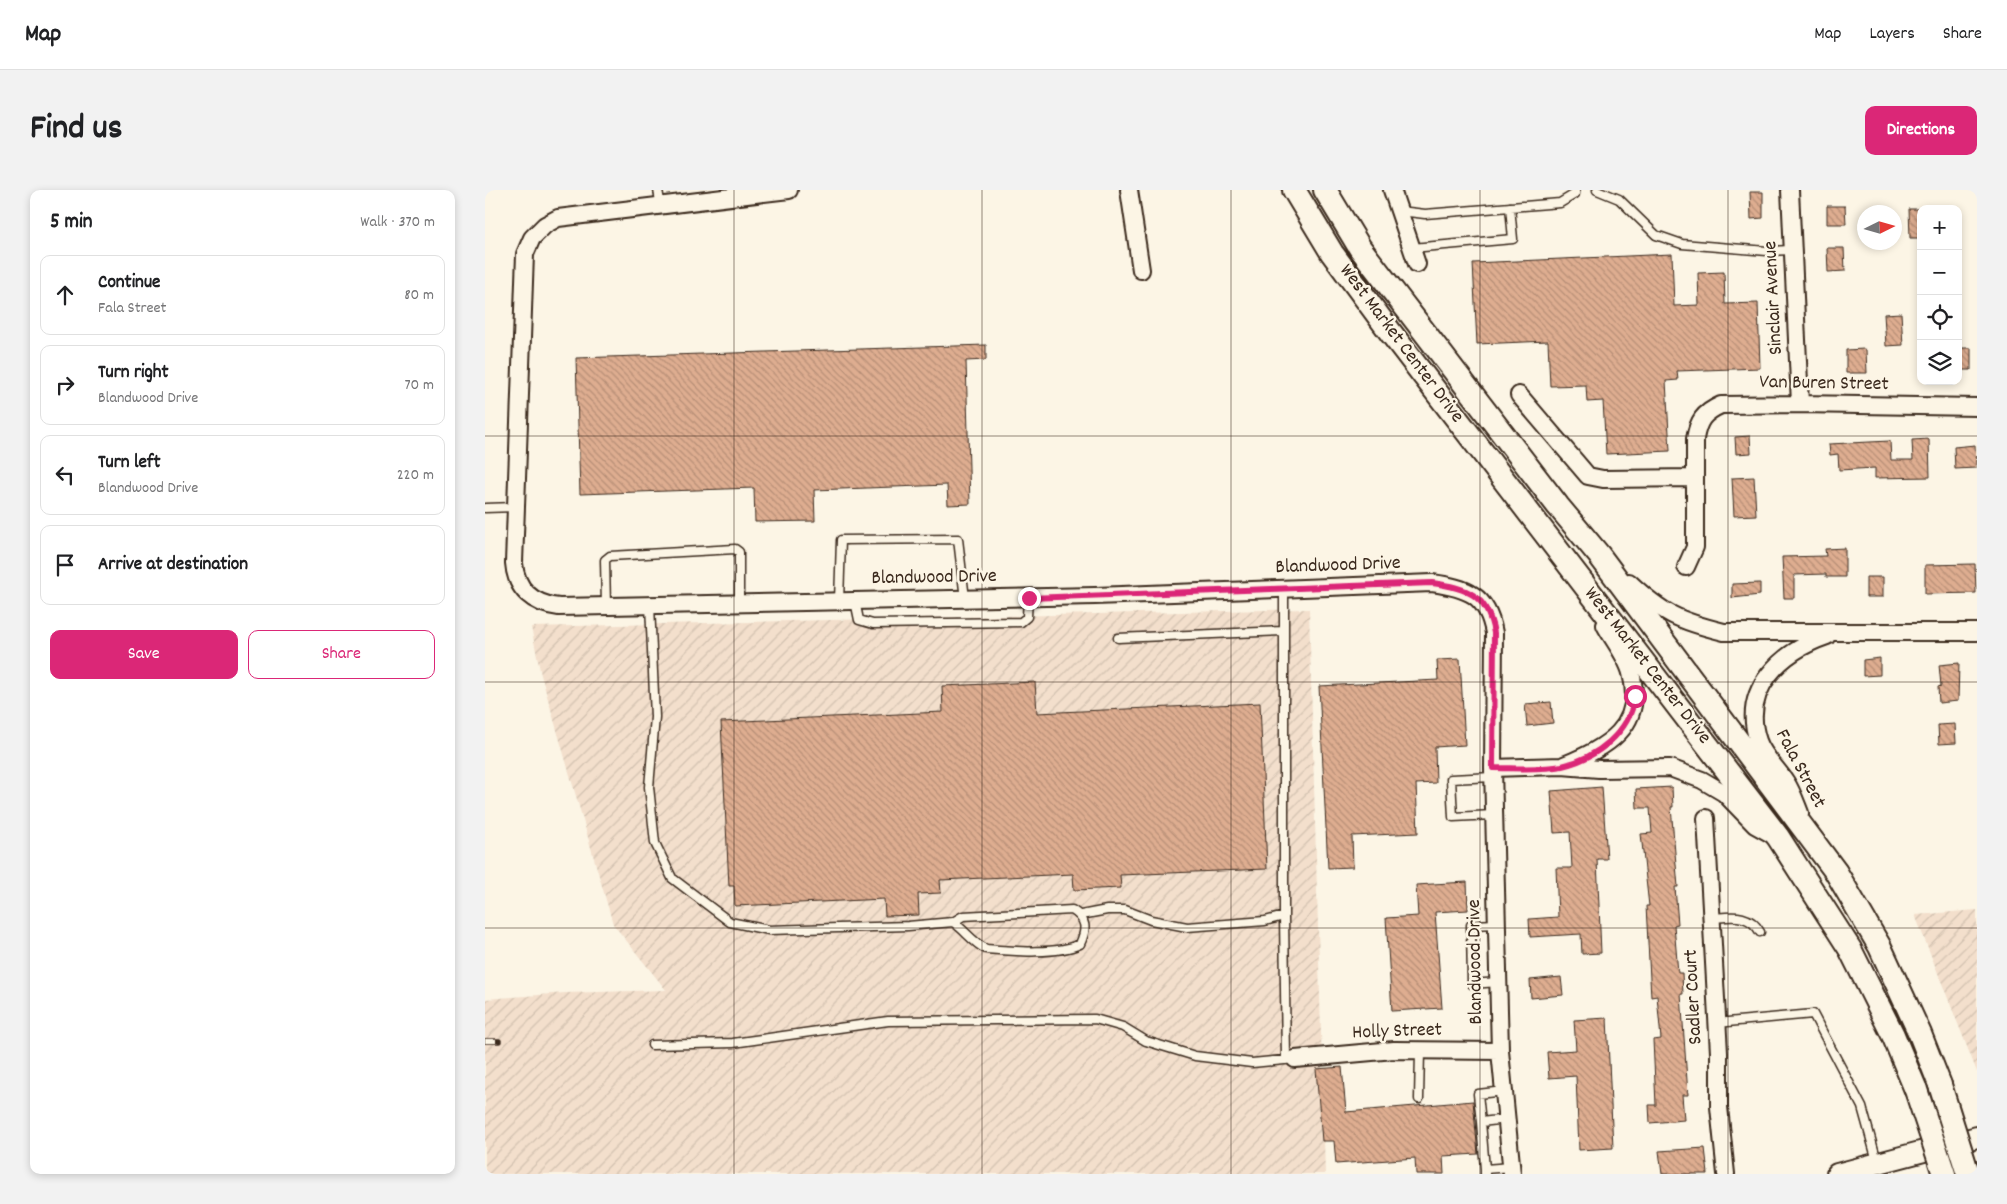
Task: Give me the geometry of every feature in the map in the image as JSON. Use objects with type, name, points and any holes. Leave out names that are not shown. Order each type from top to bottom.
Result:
[{"type":"main road","name":"West Market Center Drive","points":[[1294,190],[1338,261],[1778,837],[1850,949],[1893,1035],[1916,1090],[1944,1174]]},
{"type":"main road","name":"West Market Center Drive","points":[[1325,190],[1360,248],[1558,506],[1599,555],[1835,872],[1880,948],[1920,1034],[1940,1085],[1968,1174]]},
{"type":"street","name":"Blandwood Drive","points":[[789,190],[558,218],[545,225],[532,238],[525,254],[516,507],[515,572],[524,592],[535,601],[547,606],[606,606],[1029,598],[1432,583],[1459,587],[1483,604],[1491,616],[1494,633],[1493,773],[1500,1052],[1512,1170]]},
{"type":"street","points":[[1129,190],[1141,270]]},
{"type":"street","points":[[1392,190],[1414,256]]},
{"type":"street","name":"Sinclair Avenue","points":[[1790,190],[1800,404]]},
{"type":"street","points":[[1519,395],[1588,476],[1603,479],[1695,478],[1695,548],[1686,567]]},
{"type":"street","name":"Van Buren Street","points":[[1695,478],[1697,425],[1703,416],[1721,406],[1800,404],[1977,407]]},
{"type":"street","name":"Fala Street","points":[[1599,555],[1651,604],[1684,622],[1724,632],[1977,632]]},
{"type":"street","points":[[1562,766],[1589,755],[1613,740],[1633,711],[1635,696],[1631,672],[1577,575]]},
{"type":"street","name":"Fala Street","points":[[1815,844],[1786,782],[1758,741],[1755,724],[1756,708],[1759,693],[1766,677],[1775,667],[1797,649],[1836,633]]},
{"type":"street","points":[[1493,773],[1562,766],[1599,769],[1670,768],[1702,780],[1724,793],[1755,826],[1778,837]]},
{"type":"street","name":"Sadler Court","points":[[1706,818],[1717,1023],[1719,1107],[1726,1174]]},
{"type":"street","name":"Holly Street","points":[[1291,1059],[1394,1050],[1500,1052]]},
{"type":"street","points":[[1837,1174],[1977,1137]]},
{"type":"lane","points":[[658,190],[661,207]]},
{"type":"lane","points":[[1400,211],[1425,214],[1560,203],[1575,194],[1575,190]]},
{"type":"lane","points":[[1597,190],[1619,199],[1656,235],[1682,244],[1793,250]]},
{"type":"lane","points":[[1414,256],[1513,239],[1510,207]]},
{"type":"lane","points":[[485,508],[516,507]]},
{"type":"lane","points":[[839,601],[841,540],[958,539],[965,599]]},
{"type":"lane","points":[[606,606],[605,560],[610,556],[735,549],[739,552],[739,603]]},
{"type":"lane","points":[[652,1045],[733,1043],[888,1021],[1095,1019],[1123,1027],[1146,1041],[1195,1056],[1252,1063],[1291,1059],[1284,916],[1284,589]]},
{"type":"lane","points":[[855,601],[859,620],[873,624],[1021,622],[1027,617],[1029,598]]},
{"type":"lane","points":[[651,605],[655,718],[649,787],[655,842],[672,878],[730,922],[769,930],[908,926],[953,922],[963,916],[1072,910],[1081,915],[1085,922],[1086,931],[1080,944],[1073,947],[1051,950],[986,949],[977,945],[963,929],[953,922]]},
{"type":"lane","points":[[1119,638],[1283,631]]},
{"type":"lane","points":[[1493,773],[1451,779],[1453,817],[1494,815]]},
{"type":"lane","points":[[1081,915],[1107,910],[1125,910],[1151,920],[1187,927],[1265,921],[1284,916]]},
{"type":"lane","points":[[1711,918],[1747,918],[1755,924],[1759,932]]},
{"type":"lane","points":[[1497,924],[1471,925],[1472,984],[1498,982]]},
{"type":"lane","points":[[1717,1023],[1813,1014],[1862,1107],[1878,1163]]},
{"type":"lane","points":[[1419,1099],[1420,1050]]},
{"type":"lane","points":[[1504,1091],[1479,1094],[1485,1172],[1512,1170]]},
{"type":"lane","points":[[1481,1122],[1507,1119]]},
{"type":"shaded area","points":[[1309,609],[1325,1174],[485,1174],[485,999],[565,993],[666,990],[613,924],[541,675],[531,627]]},
{"type":"shaded area","points":[[1977,910],[1977,1072],[1915,915]]},
{"type":"building","points":[[1750,192],[1763,192],[1763,218],[1751,219]]},
{"type":"building","points":[[1827,206],[1845,206],[1846,224],[1827,224]]},
{"type":"building","points":[[1909,209],[1917,209],[1917,238],[1910,238]]},
{"type":"building","points":[[1827,248],[1844,248],[1845,271],[1828,272]]},
{"type":"building","points":[[1672,254],[1674,306],[1699,305],[1698,273],[1724,272],[1725,304],[1758,303],[1760,368],[1677,371],[1678,380],[1666,381],[1670,451],[1606,454],[1603,401],[1587,402],[1586,385],[1550,386],[1548,341],[1477,344],[1473,263]]},
{"type":"building","points":[[1901,313],[1903,345],[1886,346],[1884,314]]},
{"type":"building","points":[[986,345],[986,360],[966,361],[970,504],[948,505],[947,485],[814,490],[815,521],[755,522],[754,488],[580,494],[576,358]]},
{"type":"building","points":[[1962,348],[1971,348],[1971,370],[1962,370]]},
{"type":"building","points":[[1846,350],[1866,350],[1867,373],[1846,373]]},
{"type":"building","points":[[1750,436],[1751,453],[1736,454],[1735,437]]},
{"type":"building","points":[[1929,439],[1930,477],[1875,478],[1875,468],[1839,470],[1838,454],[1830,455],[1829,444],[1890,441],[1891,460],[1913,460],[1912,440]]},
{"type":"building","points":[[1975,445],[1976,468],[1955,469],[1954,447]]},
{"type":"building","points":[[1754,477],[1756,515],[1734,516],[1732,478]]},
{"type":"building","points":[[1845,548],[1845,577],[1826,577],[1826,574],[1794,575],[1794,598],[1784,598],[1782,557],[1826,556],[1825,549]]},
{"type":"building","points":[[1975,564],[1976,593],[1925,594],[1925,565]]},
{"type":"building","points":[[1866,577],[1883,577],[1883,597],[1866,597]]},
{"type":"building","points":[[1760,583],[1760,595],[1732,598],[1732,584]]},
{"type":"building","points":[[1880,658],[1880,675],[1863,676],[1863,660]]},
{"type":"building","points":[[1460,659],[1465,745],[1435,747],[1436,783],[1416,784],[1418,833],[1352,836],[1353,867],[1328,868],[1319,686],[1438,680],[1437,660]]},
{"type":"building","points":[[1959,663],[1958,701],[1939,703],[1938,687],[1941,686],[1939,665]]},
{"type":"building","points":[[1035,682],[1037,713],[1260,703],[1267,869],[1120,875],[1121,888],[1074,890],[1073,874],[940,880],[941,893],[918,894],[919,915],[885,916],[884,899],[735,906],[734,886],[729,886],[721,722],[943,712],[942,686]]},
{"type":"building","points":[[1551,702],[1553,723],[1527,726],[1525,704]]},
{"type":"building","points":[[1955,724],[1956,743],[1939,744],[1938,725]]},
{"type":"building","points":[[1602,787],[1607,859],[1597,859],[1601,953],[1582,954],[1581,934],[1530,937],[1529,919],[1558,917],[1556,868],[1572,868],[1570,832],[1554,833],[1551,791]]},
{"type":"building","points":[[1672,787],[1673,807],[1671,807],[1678,887],[1675,887],[1678,924],[1674,925],[1678,973],[1682,973],[1683,994],[1681,994],[1688,1095],[1682,1095],[1684,1120],[1650,1123],[1649,1105],[1656,1105],[1653,1040],[1661,1039],[1657,996],[1651,997],[1646,906],[1649,906],[1641,834],[1652,833],[1650,808],[1637,808],[1636,789]]},
{"type":"building","points":[[1467,882],[1468,910],[1435,912],[1442,1008],[1392,1011],[1386,918],[1418,916],[1416,885]]},
{"type":"building","points":[[1561,977],[1563,995],[1531,998],[1530,980]]},
{"type":"building","points":[[1607,1018],[1613,1148],[1579,1150],[1576,1076],[1549,1078],[1547,1052],[1576,1050],[1574,1020]]},
{"type":"building","points":[[1342,1067],[1346,1112],[1473,1101],[1478,1154],[1443,1156],[1444,1174],[1416,1174],[1415,1158],[1336,1164],[1334,1141],[1322,1141],[1316,1069]]},
{"type":"building","points":[[1705,1148],[1708,1174],[1662,1174],[1659,1151]]},
{"type":"railway","points":[[485,1041],[499,1041]]},
{"type":"route","points":[[1029,598],[1432,583],[1459,587],[1483,604],[1491,616],[1494,633],[1493,768],[1562,766],[1589,755],[1613,740],[1633,711],[1635,696]]}]
